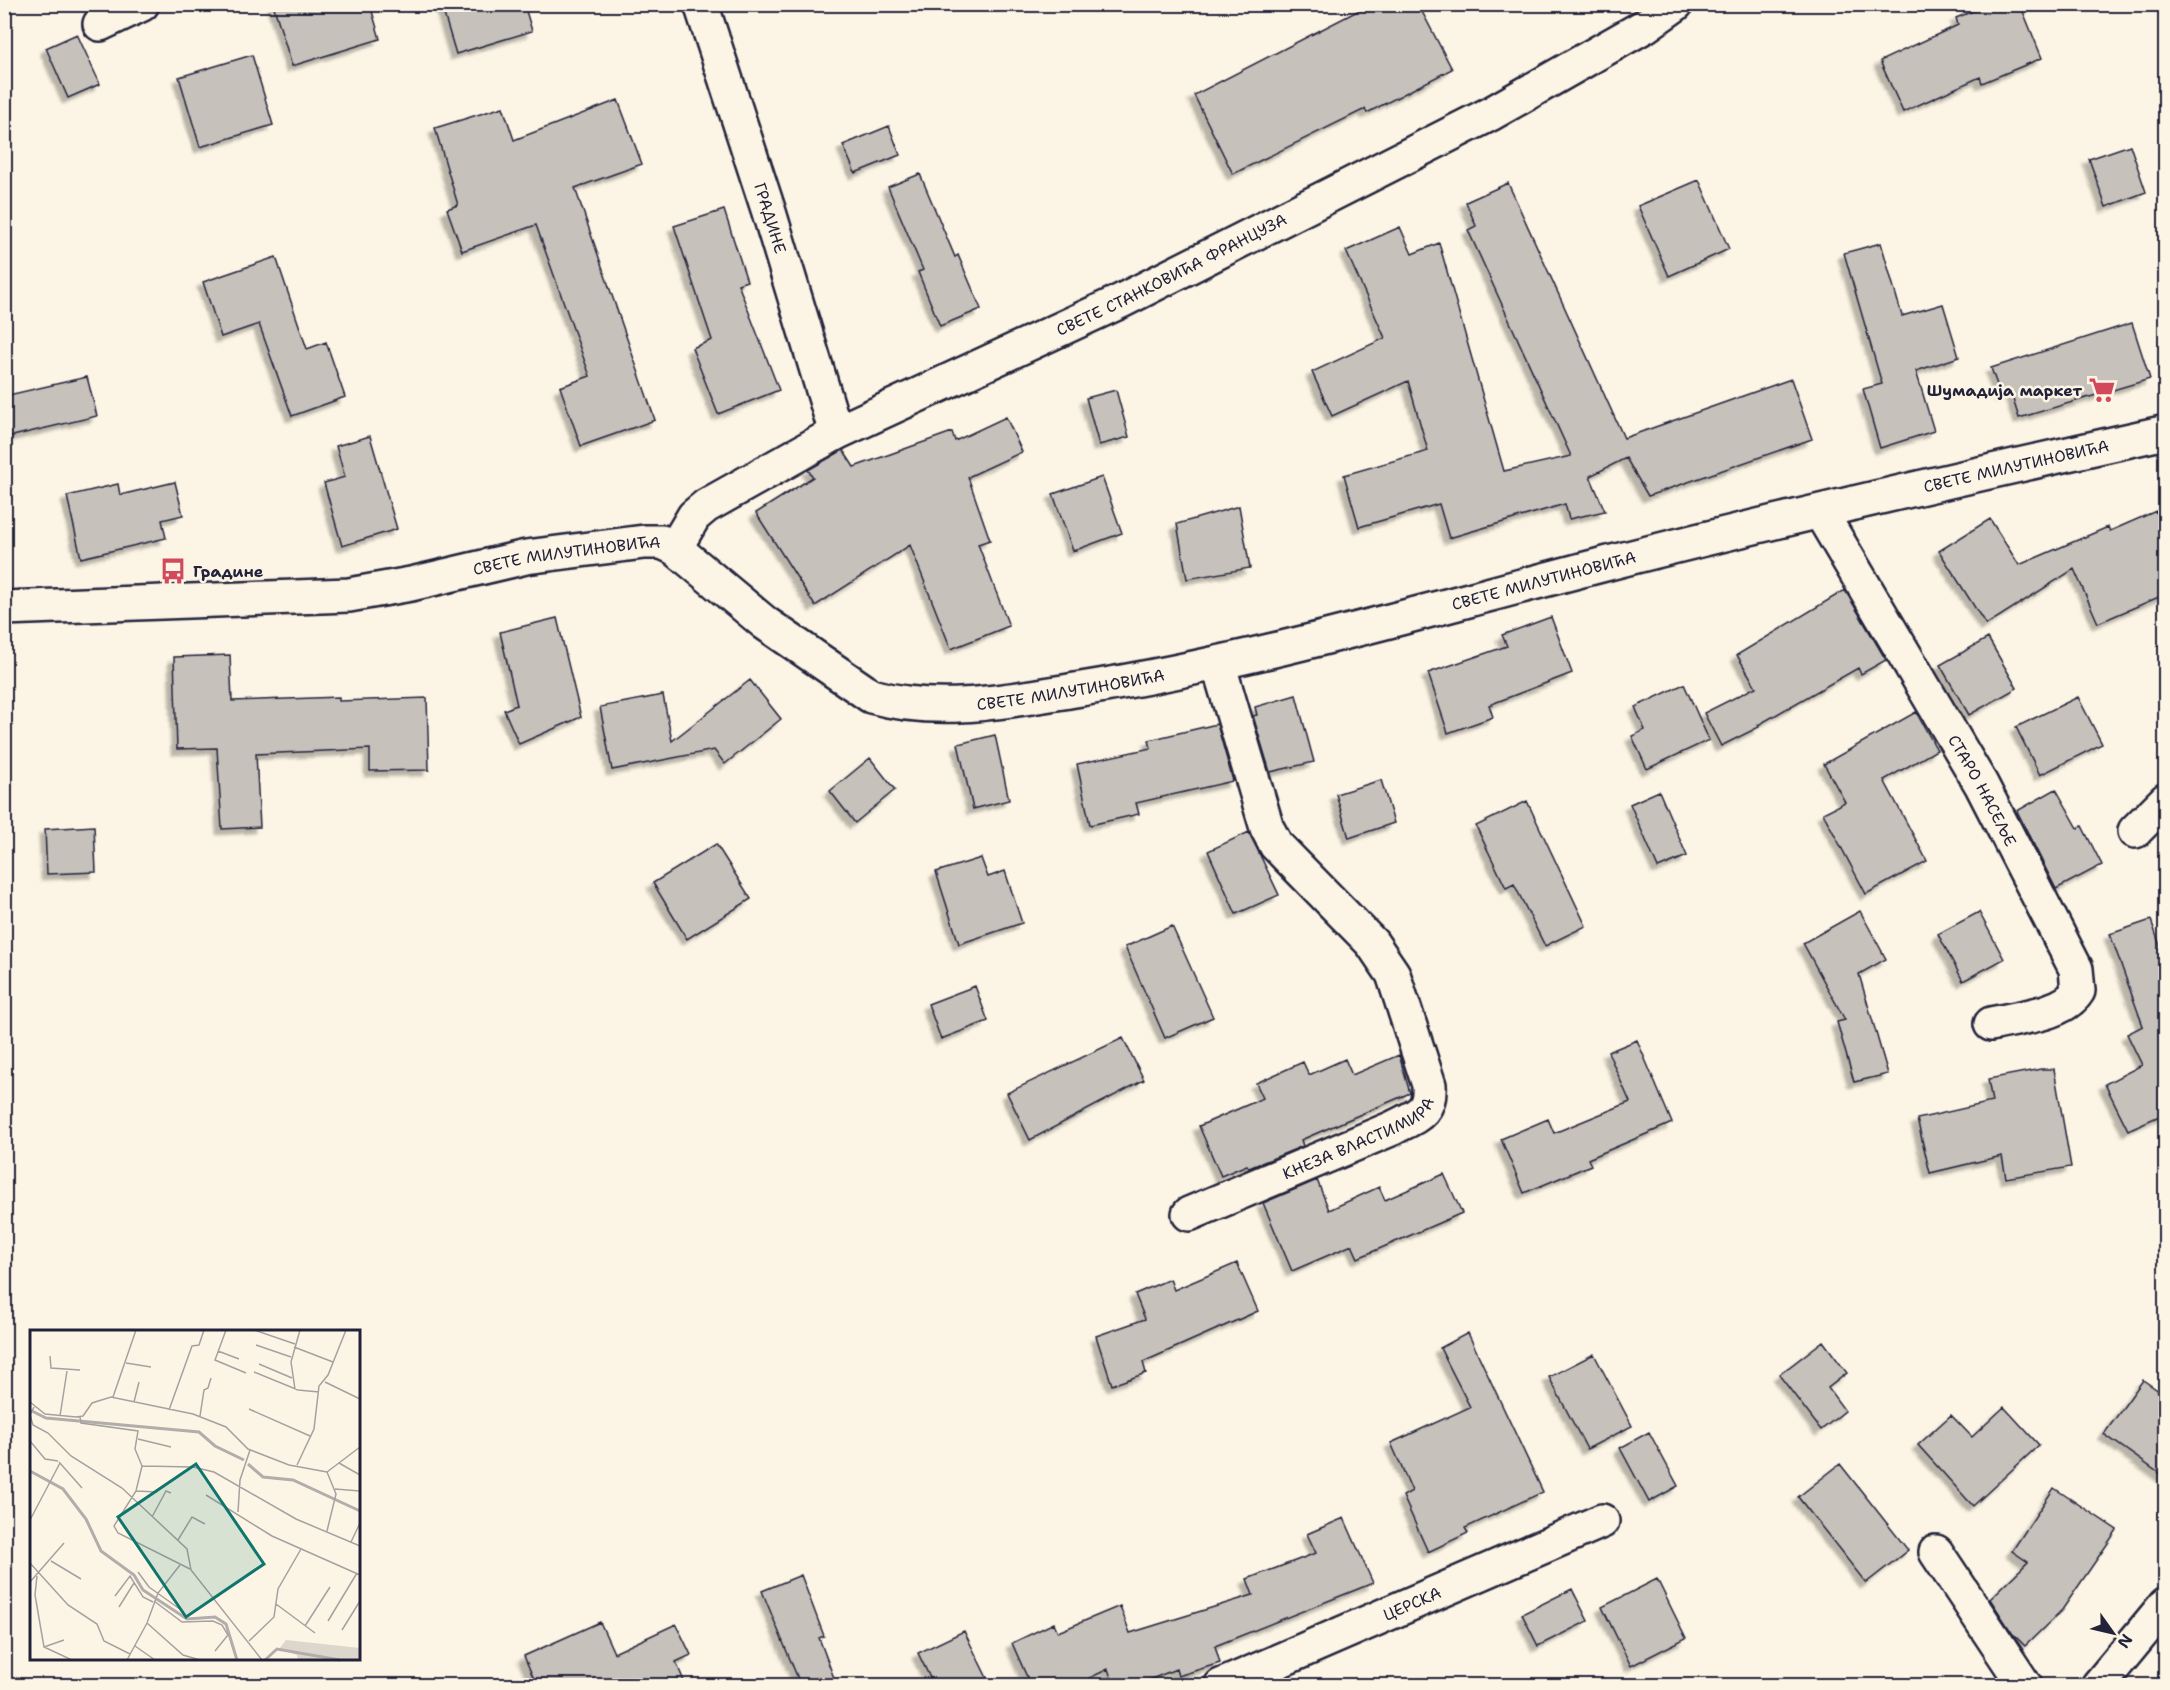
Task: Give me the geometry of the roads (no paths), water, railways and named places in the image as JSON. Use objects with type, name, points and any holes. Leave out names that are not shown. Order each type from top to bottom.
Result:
[{"type":"street","points":[[100,24],[142,4]]},
{"type":"street","name":"ГРАДИНЕ","points":[[700,4],[768,209],[836,433]]},
{"type":"street","name":"СВЕТЕ СТАНКОВИЋА ФРАНЦУЗА","points":[[675,548],[694,516],[706,506],[836,433],[1121,301],[1460,129],[1645,26],[1676,4]]},
{"type":"street","name":"СВЕТЕ МИЛУТИНОВИЋА","points":[[4,608],[349,595],[411,584],[526,557],[644,542],[662,542],[675,548],[765,622],[849,683],[871,696],[892,702],[939,707],[1006,701],[1134,681],[1218,663],[1658,551],[2166,432]]},
{"type":"street","name":"СТАРО НАСЕЉЕ","points":[[1821,513],[1981,784],[2076,969],[2078,991],[2068,1003],[2058,1008],[1991,1024]]},
{"type":"street","name":"КНЕЗА ВЛАСТИМИРА","points":[[1189,1214],[1393,1128],[1422,1113],[1431,1100],[1429,1085],[1393,974],[1384,958],[1358,928],[1285,855],[1268,828],[1218,663]]},
{"type":"street","points":[[2135,831],[2166,800]]},
{"type":"street","name":"ЦЕРСКА","points":[[1221,1686],[1602,1521]]},
{"type":"street","points":[[1936,1552],[2025,1686]]},
{"type":"street","points":[[2098,1686],[2166,1605]]},
{"type":"place","name":"Шумадија маркет","points":[[2102,390]]},
{"type":"place","name":"Градине","points":[[173,571]]}]
